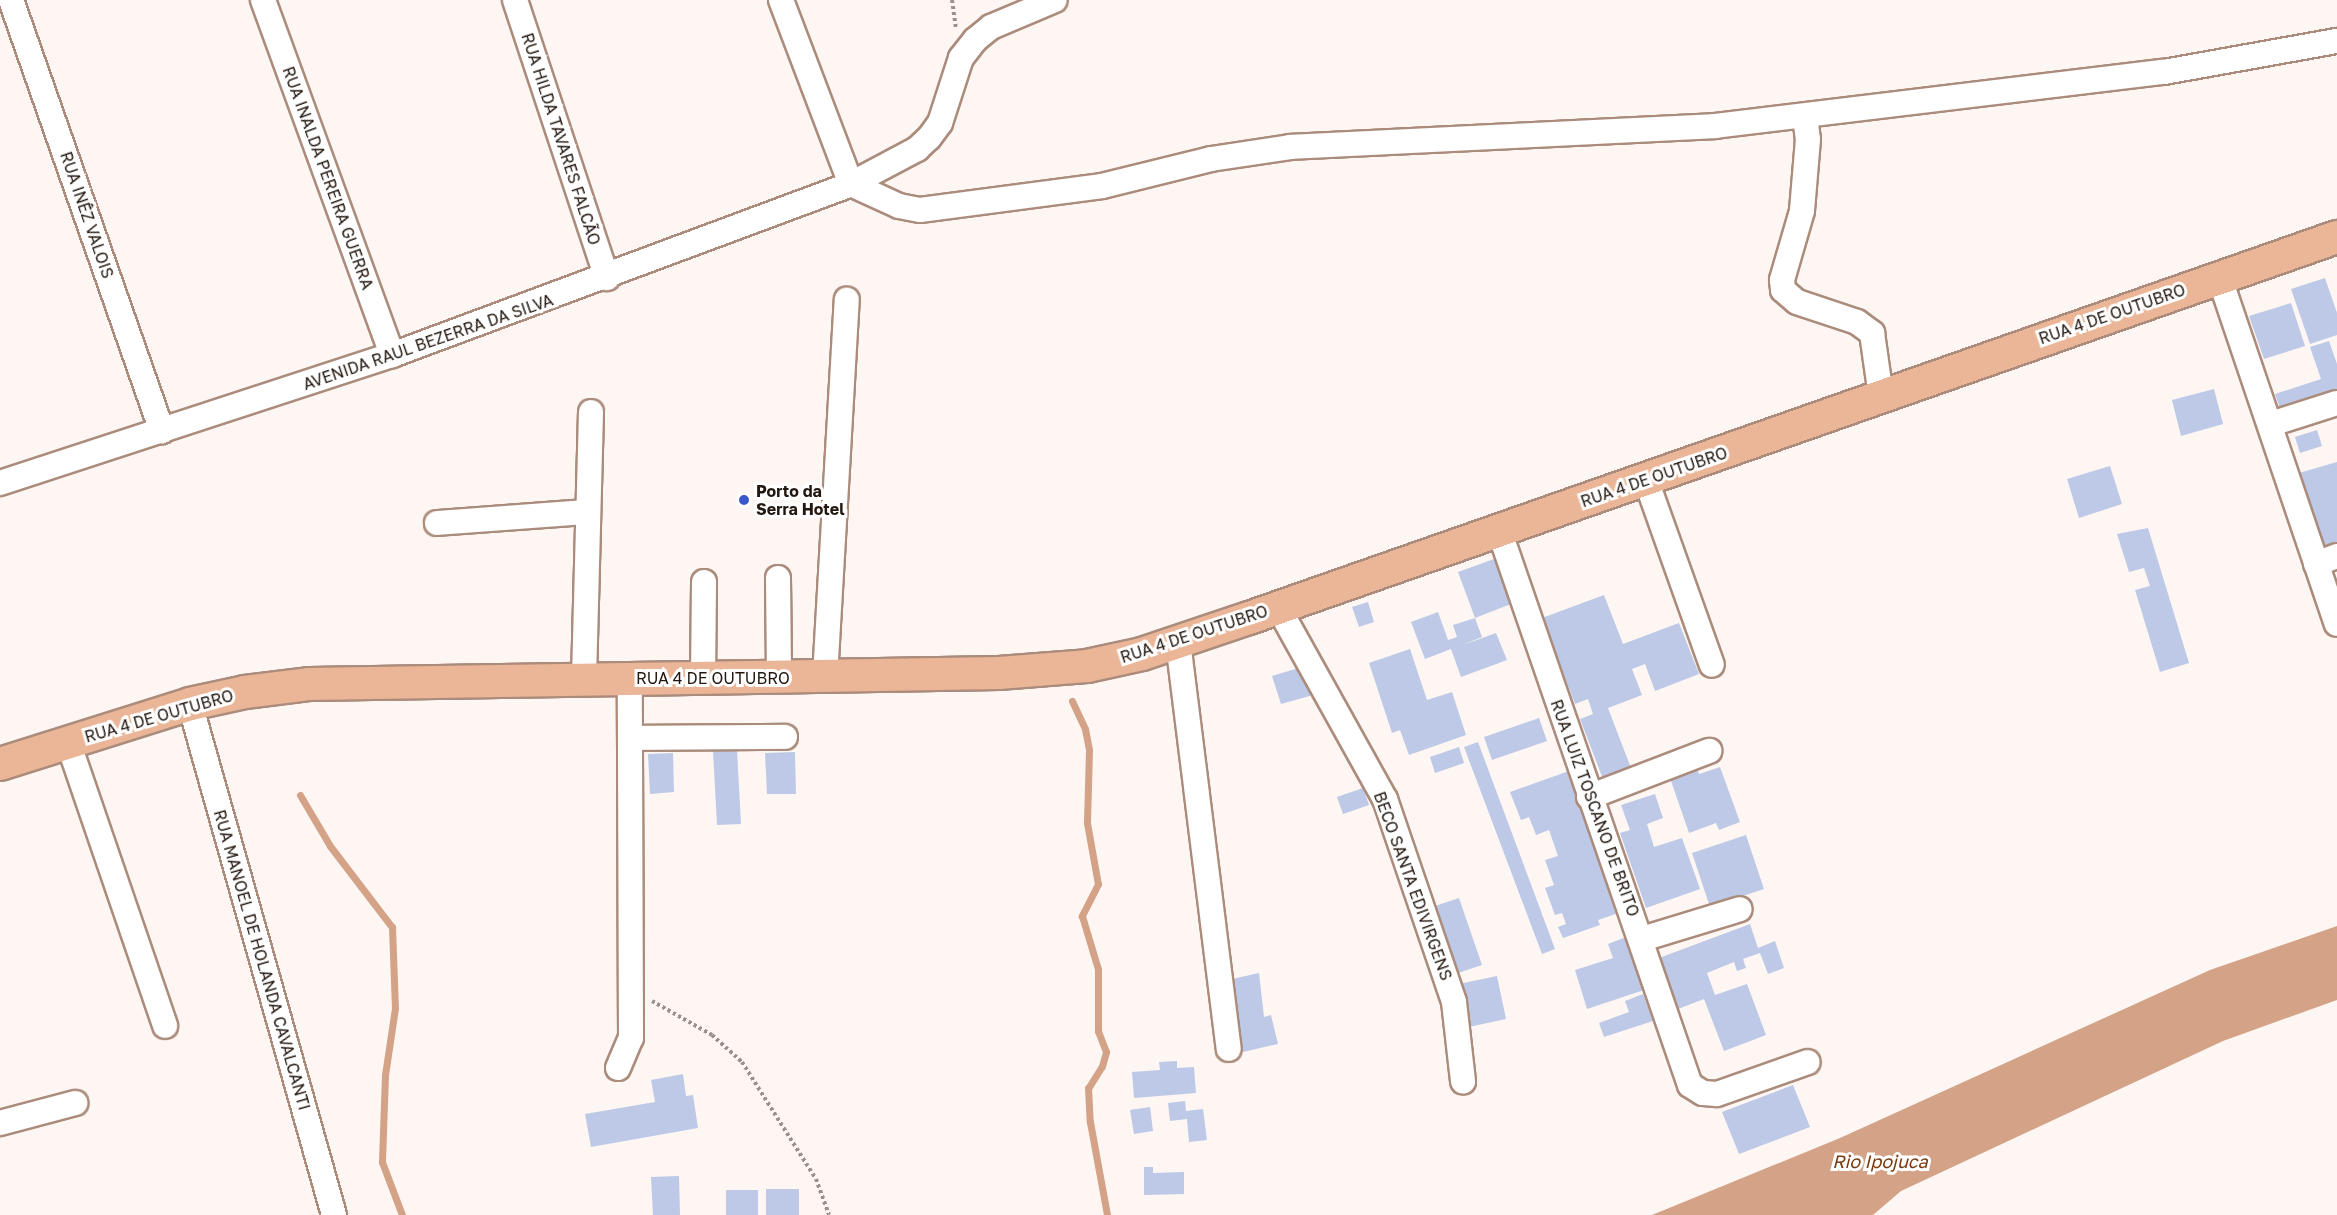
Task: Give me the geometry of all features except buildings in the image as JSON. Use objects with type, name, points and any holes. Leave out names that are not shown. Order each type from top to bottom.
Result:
[{"type":"main road","name":"RUA 4 DE OUTUBRO","points":[[0,764],[190,704],[245,692],[309,684],[999,674],[1087,666],[1178,642],[1646,480],[2219,276],[2337,237]]},
{"type":"street","name":"RUA INÊZ VALOIS","points":[[11,0],[162,431]]},
{"type":"street","name":"RUA INALDA PEREIRA GUERRA","points":[[263,0],[392,355]]},
{"type":"street","name":"RUA HILDA TAVARES FALCÃO","points":[[515,0],[606,278]]},
{"type":"street","points":[[781,0],[851,184],[899,206],[920,210],[1102,186],[1211,159],[1290,147],[1715,126],[2164,72],[2337,41]]},
{"type":"street","name":"AVENIDA RAUL BEZERRA DA SILVA","points":[[0,483],[392,355],[606,278],[851,184],[917,149],[929,138],[940,123],[961,58],[975,40],[991,27],[1055,0]]},
{"type":"street","points":[[1805,116],[1808,139],[1802,211],[1782,280],[1783,291],[1788,298],[1857,322],[1872,333],[1881,396]]},
{"type":"street","points":[[2219,276],[2271,424],[2326,560],[2337,624]]},
{"type":"street","points":[[825,677],[847,300]]},
{"type":"street","points":[[2271,424],[2337,403]]},
{"type":"street","points":[[584,679],[591,412]]},
{"type":"street","points":[[1646,480],[1712,665]]},
{"type":"street","points":[[437,523],[588,512]]},
{"type":"street","name":"RUA LUIZ TOSCANO DE BRITO","points":[[1499,530],[1589,797],[1642,939],[1690,1085],[1703,1093],[1717,1094],[1808,1062]]},
{"type":"street","points":[[778,578],[779,678]]},
{"type":"street","points":[[703,680],[704,582]]},
{"type":"street","name":"BECO SANTA EDIVIRGENS","points":[[1278,607],[1385,799],[1454,1002],[1463,1081]]},
{"type":"street","points":[[1178,642],[1229,1049]]},
{"type":"street","points":[[618,1068],[631,1038],[630,679]]},
{"type":"street","name":"RUA MANOEL DE HOLANDA CAVALCANTI","points":[[190,704],[334,1215]]},
{"type":"street","points":[[631,738],[785,737]]},
{"type":"street","points":[[68,742],[165,1026]]},
{"type":"street","points":[[1589,797],[1709,751]]},
{"type":"street","points":[[1642,939],[1740,909]]},
{"type":"street","points":[[0,1123],[75,1103]]},
{"type":"path","points":[[631,989],[712,1035],[742,1062],[816,1179],[829,1215]]},
{"type":"water","name":"Rio Ipojuca","points":[[2337,926],[2337,1000],[2223,1041],[1901,1191],[1873,1215],[1652,1215],[1840,1138],[2210,970]]},
{"type":"waterway","points":[[1072,701],[1085,729],[1089,750],[1087,823],[1098,884],[1082,916],[1098,969],[1098,1031],[1106,1052],[1102,1066],[1088,1088],[1090,1122],[1107,1215]]},
{"type":"waterway","points":[[300,795],[330,846],[392,927],[395,1008],[385,1075],[382,1162],[402,1215]]},
{"type":"place","name":"Porto da Serra Hotel","points":[[744,500]]}]
